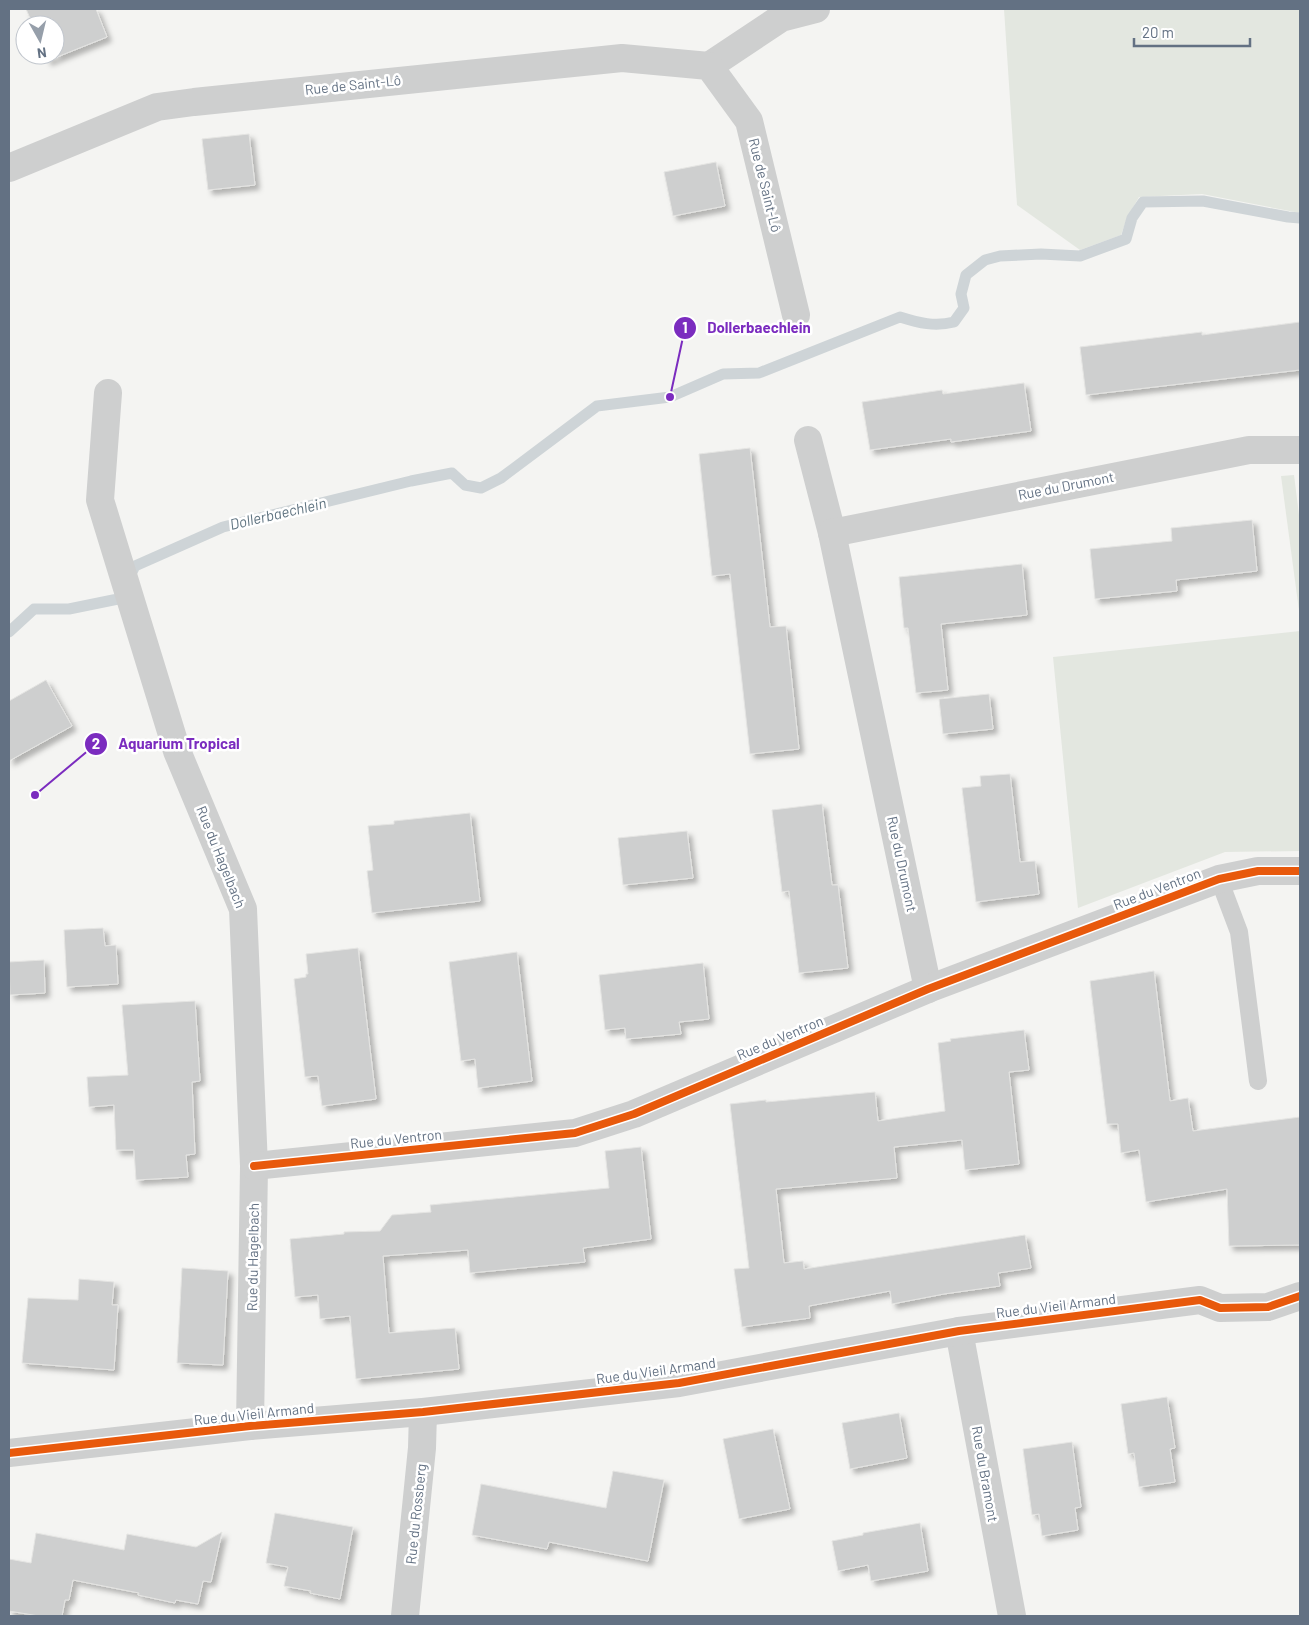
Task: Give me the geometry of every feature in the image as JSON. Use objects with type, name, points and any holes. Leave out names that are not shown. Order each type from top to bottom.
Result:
[{"type":"street","points":[[709,66],[781,18],[816,9]]},
{"type":"street","name":"Rue de Saint-Lô","points":[[9,168],[157,107],[622,58],[709,66],[749,121],[796,315]]},
{"type":"street","name":"Rue du Hagelbach","points":[[108,393],[100,500],[177,751],[243,909],[254,1166],[250,1426]]},
{"type":"street","name":"Rue du Drumont","points":[[808,440],[832,533],[928,989]]},
{"type":"street","name":"Rue du Drumont","points":[[832,533],[1249,450],[1300,450]]},
{"type":"street","name":"Rue du Ventron","points":[[254,1166],[575,1133],[634,1114],[928,989],[1219,879],[1258,871],[1300,871]]},
{"type":"street","name":"Rue du Vieil Armand","points":[[9,1453],[250,1426],[423,1412],[679,1383],[959,1331],[1200,1300],[1220,1308],[1268,1307],[1300,1296]]},
{"type":"street","name":"Rue du Bramont","points":[[959,1331],[1012,1616]]},
{"type":"street","name":"Rue du Rossberg","points":[[405,1616],[422,1448],[423,1412]]},
{"type":"lane","points":[[1219,879],[1239,932],[1258,1080]]},
{"type":"shaded area","points":[[1004,9],[1300,9],[1300,213],[1202,194],[1139,197],[1127,218],[1121,235],[1080,250],[1017,205]]},
{"type":"shaded area","points":[[1294,475],[1300,523],[1300,618],[1281,476]]},
{"type":"shaded area","points":[[1300,631],[1300,851],[1225,852],[1078,908],[1053,657]]},
{"type":"building","points":[[26,9],[96,9],[107,37],[65,54],[65,15],[29,15]]},
{"type":"building","points":[[249,134],[255,185],[208,190],[202,139]]},
{"type":"building","points":[[716,162],[725,206],[673,216],[664,172]]},
{"type":"building","points":[[1300,322],[1300,370],[1086,395],[1080,347],[1202,332],[1202,335]]},
{"type":"building","points":[[1024,383],[1031,431],[951,442],[951,439],[870,450],[862,402],[942,390],[943,394]]},
{"type":"building","points":[[750,448],[770,627],[786,626],[799,749],[750,754],[730,574],[712,576],[699,454]]},
{"type":"building","points":[[1252,520],[1257,571],[1176,580],[1177,591],[1095,599],[1090,549],[1172,541],[1171,528]]},
{"type":"building","points":[[1022,564],[1027,615],[941,624],[948,690],[916,693],[908,628],[904,628],[899,577]]},
{"type":"building","points":[[46,680],[72,726],[9,761],[9,701]]},
{"type":"building","points":[[989,694],[993,729],[943,734],[939,699]]},
{"type":"building","points":[[1010,774],[1020,862],[1035,861],[1039,894],[976,902],[962,788],[981,786],[980,776]]},
{"type":"building","points":[[822,804],[832,885],[838,885],[848,968],[799,973],[789,891],[782,892],[772,810]]},
{"type":"building","points":[[470,813],[480,901],[372,913],[367,871],[373,870],[368,826],[394,824],[394,821]]},
{"type":"building","points":[[687,831],[693,878],[623,885],[618,838]]},
{"type":"building","points":[[103,928],[105,946],[116,945],[118,984],[67,987],[64,930]]},
{"type":"building","points":[[358,948],[376,1099],[322,1106],[318,1076],[305,1077],[294,979],[306,977],[306,974],[308,974],[306,954]]},
{"type":"building","points":[[517,952],[532,1081],[478,1088],[475,1059],[461,1061],[449,962]]},
{"type":"building","points":[[44,960],[45,993],[10,995],[9,962]]},
{"type":"building","points":[[703,963],[709,1019],[679,1022],[681,1034],[626,1039],[625,1028],[605,1030],[599,975]]},
{"type":"building","points":[[1154,971],[1170,1101],[1188,1098],[1193,1131],[1300,1117],[1300,1245],[1229,1246],[1227,1189],[1146,1202],[1139,1150],[1121,1153],[1118,1124],[1107,1124],[1090,981]]},
{"type":"building","points":[[195,1001],[200,1081],[192,1082],[195,1154],[186,1155],[188,1177],[136,1180],[134,1150],[116,1150],[114,1105],[89,1107],[87,1077],[128,1075],[122,1005]]},
{"type":"building","points":[[1024,1030],[1029,1070],[1009,1072],[1019,1164],[965,1170],[962,1140],[894,1147],[897,1178],[776,1189],[784,1263],[803,1261],[804,1269],[1025,1235],[1031,1268],[998,1273],[1000,1286],[892,1304],[890,1291],[809,1306],[810,1318],[742,1327],[734,1269],[749,1268],[730,1104],[875,1092],[878,1121],[945,1111],[938,1043],[951,1041],[950,1039]]},
{"type":"building","points":[[641,1147],[651,1239],[583,1248],[585,1262],[470,1273],[468,1250],[383,1256],[389,1333],[455,1328],[459,1369],[356,1379],[350,1316],[320,1319],[318,1295],[295,1297],[290,1239],[344,1234],[344,1232],[380,1231],[392,1215],[431,1212],[430,1205],[609,1188],[605,1151]]},
{"type":"building","points":[[182,1268],[228,1271],[223,1365],[177,1363]]},
{"type":"building","points":[[79,1279],[114,1282],[112,1305],[118,1305],[114,1370],[22,1363],[28,1298],[78,1300]]},
{"type":"building","points":[[1167,1397],[1175,1448],[1170,1449],[1175,1482],[1139,1487],[1134,1453],[1128,1454],[1121,1404]]},
{"type":"building","points":[[899,1413],[907,1458],[850,1469],[842,1423]]},
{"type":"building","points":[[773,1429],[790,1509],[739,1519],[723,1439]]},
{"type":"building","points":[[1072,1442],[1081,1507],[1075,1508],[1078,1530],[1042,1536],[1039,1514],[1032,1515],[1023,1449]]},
{"type":"building","points":[[613,1471],[664,1480],[648,1561],[549,1542],[547,1549],[472,1535],[481,1484],[606,1508]]},
{"type":"building","points":[[275,1513],[353,1527],[340,1599],[284,1586],[288,1567],[266,1563]]},
{"type":"building","points":[[920,1523],[928,1571],[871,1581],[868,1565],[838,1571],[832,1541],[863,1535],[863,1533]]},
{"type":"building","points":[[222,1532],[211,1582],[203,1581],[198,1604],[176,1600],[175,1603],[138,1595],[139,1593],[73,1580],[69,1600],[65,1600],[62,1616],[39,1616],[9,1611],[9,1559],[31,1563],[36,1533],[124,1550],[127,1534],[196,1547]]},
{"type":"waterway","name":"Dollerbaechlein","points":[[9,632],[34,609],[69,609],[118,599],[135,566],[223,527],[411,481],[452,473],[465,485],[481,488],[501,478],[597,406],[670,397],[723,374],[759,373],[900,317],[927,324],[954,322],[964,308],[961,294],[966,275],[985,260],[1000,256],[1041,254],[1080,256],[1126,239],[1132,218],[1143,202],[1203,201],[1300,218]]},
{"type":"cycle path","points":[[254,1166],[575,1133],[634,1114],[928,989],[1219,879],[1258,871],[1300,871]]},
{"type":"cycle path","points":[[9,1453],[250,1426],[423,1412],[679,1383],[959,1331],[1200,1300],[1220,1308],[1268,1307],[1300,1296]]},
{"type":"place","name":"Dollerbaechlein","points":[[670,397]]},
{"type":"place","name":"Aquarium Tropical","points":[[35,795]]}]
